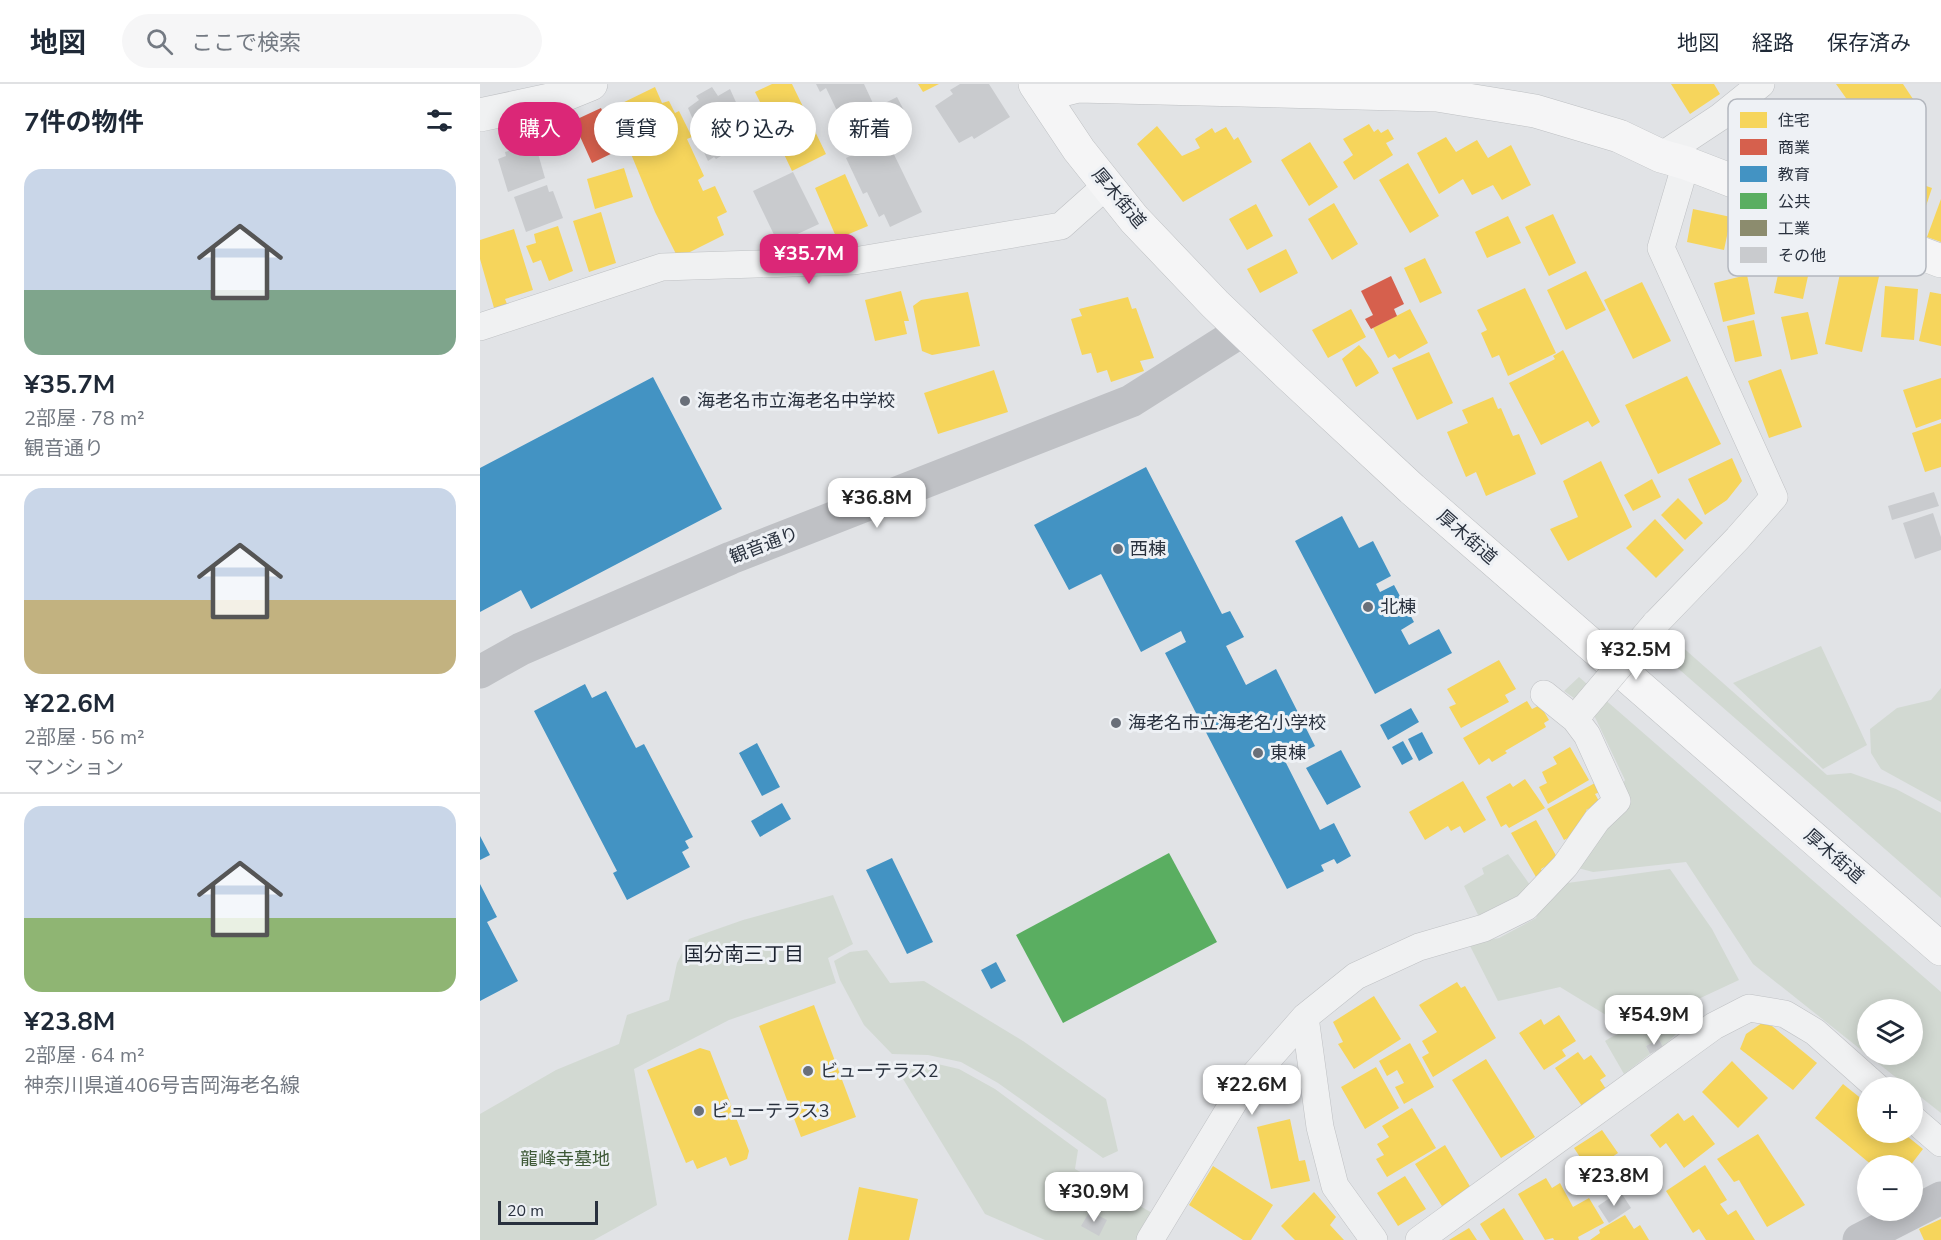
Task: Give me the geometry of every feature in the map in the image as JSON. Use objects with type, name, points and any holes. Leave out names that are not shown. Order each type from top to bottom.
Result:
[{"type":"main road","points":[[1038,89],[1078,86],[1437,95],[1535,111],[1619,136],[1728,180]]},
{"type":"main road","name":"厚木街道","points":[[1038,89],[1079,150],[1134,219],[1295,381],[1412,489],[1941,949]]},
{"type":"main road","points":[[1926,255],[1941,261]]},
{"type":"main road","name":"観音通り","points":[[480,672],[521,649],[730,558],[1131,401],[1244,330]]},
{"type":"main road","points":[[1859,1240],[1941,1198]]},
{"type":"street","points":[[480,115],[554,99],[591,84]]},
{"type":"street","points":[[1742,99],[1761,84]]},
{"type":"street","points":[[1579,714],[1655,624],[1774,497],[1661,248],[1674,159],[1728,111]]},
{"type":"street","points":[[480,327],[662,267],[854,261],[1061,226],[1107,185]]},
{"type":"street","points":[[1150,1240],[1241,1090],[1305,1017],[1356,976],[1419,947],[1484,928],[1526,907],[1565,866],[1597,820],[1617,801],[1579,714],[1544,694]]},
{"type":"street","points":[[1419,1240],[1714,1026],[1749,1008],[1785,1014],[1815,1032],[1866,1077]]},
{"type":"street","points":[[1305,1017],[1320,1126],[1335,1186],[1374,1240]]},
{"type":"street","points":[[1923,1127],[1941,1143]]},
{"type":"green space","points":[[1662,629],[1827,775],[1851,773],[1896,789],[1941,813],[1941,898],[1649,643]]},
{"type":"green space","points":[[1821,646],[1867,745],[1823,769],[1733,683]]},
{"type":"green space","points":[[1579,677],[1941,992],[1941,1113],[1923,1099],[1923,1077],[1895,1077],[1880,1065],[1923,1065],[1923,999],[1857,999],[1857,1047],[1753,964],[1686,862],[1593,872],[1578,868],[1625,780],[1592,711],[1564,691]]},
{"type":"green space","points":[[1941,688],[1941,802],[1881,769],[1871,753],[1870,729],[1897,708],[1931,700]]},
{"type":"green space","points":[[1508,854],[1530,885],[1520,896],[1480,919],[1464,886],[1484,874],[1482,868]]},
{"type":"green space","points":[[1670,869],[1712,929],[1739,980],[1694,1001],[1606,1015],[1560,987],[1498,1001],[1469,944],[1499,938],[1536,918],[1540,908],[1560,884]]},
{"type":"green space","name":"龍峰寺墓地","points":[[833,895],[853,944],[828,958],[836,983],[729,1020],[634,1069],[657,1205],[594,1240],[480,1240],[480,1114],[556,1070],[619,1044],[627,1015],[669,1000],[677,963],[689,939],[743,920]]},
{"type":"green space","points":[[867,950],[890,983],[924,981],[1023,1041],[1106,1099],[1118,1151],[1103,1158],[998,1083],[961,1062],[928,1055],[892,1054],[864,1025],[840,980],[834,961],[850,952]]},
{"type":"green space","points":[[1687,1023],[1663,1047],[1659,1039],[1646,1046],[1650,1054],[1624,1074],[1605,1041],[1633,1030]]},
{"type":"green space","points":[[929,1062],[959,1069],[995,1089],[1078,1150],[1075,1169],[1154,1214],[1136,1240],[1045,1240],[985,1214],[894,1064]]},
{"type":"building: 住宅","points":[[772,84],[792,84],[801,102],[760,102],[755,92]]},
{"type":"building: 住宅","points":[[918,84],[939,84],[923,92]]},
{"type":"building: 住宅","points":[[1671,84],[1714,84],[1720,94],[1690,114]]},
{"type":"building: 住宅","points":[[1836,84],[1903,84],[1913,99],[1847,99]]},
{"type":"building: 住宅","points":[[655,87],[662,102],[624,102]]},
{"type":"building: 住宅","points":[[679,111],[690,133],[690,138],[687,139],[690,146],[690,156],[695,156],[704,176],[698,180],[703,191],[715,186],[727,212],[717,217],[724,235],[678,258],[655,212],[632,156],[678,156]]},
{"type":"building: 住宅","points":[[1369,124],[1374,132],[1378,129],[1381,133],[1388,129],[1394,139],[1386,143],[1393,155],[1354,180],[1343,162],[1353,155],[1343,139]]},
{"type":"building: 住宅","points":[[1157,126],[1182,156],[1200,148],[1195,139],[1212,128],[1215,133],[1226,127],[1234,140],[1238,137],[1252,162],[1183,202],[1137,144]]},
{"type":"building: 住宅","points":[[816,133],[826,154],[792,171],[785,156],[816,156]]},
{"type":"building: 住宅","points":[[1446,137],[1456,152],[1477,140],[1488,158],[1511,145],[1531,185],[1502,200],[1493,185],[1472,195],[1463,179],[1439,194],[1417,153]]},
{"type":"building: 住宅","points":[[1310,142],[1338,187],[1309,206],[1281,160]]},
{"type":"building: 住宅","points":[[1408,163],[1439,216],[1410,233],[1379,180]]},
{"type":"building: 住宅","points":[[624,168],[633,197],[595,209],[587,179]]},
{"type":"building: 住宅","points":[[845,174],[868,226],[837,239],[815,188]]},
{"type":"building: 住宅","points":[[1926,186],[1932,188],[1926,206]]},
{"type":"building: 住宅","points":[[1941,199],[1941,242],[1927,237]]},
{"type":"building: 住宅","points":[[1334,203],[1358,244],[1332,260],[1308,219]]},
{"type":"building: 住宅","points":[[1256,204],[1273,236],[1247,250],[1229,219]]},
{"type":"building: 住宅","points":[[1693,209],[1728,216],[1724,250],[1687,242]]},
{"type":"building: 住宅","points":[[601,212],[616,263],[589,272],[573,221]]},
{"type":"building: 住宅","points":[[1553,214],[1576,263],[1549,276],[1525,227]]},
{"type":"building: 住宅","points":[[1508,216],[1521,243],[1487,258],[1475,232]]},
{"type":"building: 住宅","points":[[558,226],[573,271],[549,281],[541,260],[533,263],[526,246],[536,243],[534,234]]},
{"type":"building: 住宅","points":[[514,229],[533,290],[505,299],[507,304],[494,308],[480,259],[480,240]]},
{"type":"building: 住宅","points":[[1286,249],[1298,273],[1260,293],[1247,269]]},
{"type":"building: 住宅","points":[[1425,258],[1442,293],[1420,303],[1404,268]]},
{"type":"building: 住宅","points":[[1586,271],[1606,310],[1566,330],[1547,290]]},
{"type":"building: 住宅","points":[[1747,276],[1755,314],[1723,322],[1714,283]]},
{"type":"building: 住宅","points":[[1778,276],[1808,276],[1803,299],[1774,293]]},
{"type":"building: 住宅","points":[[1839,276],[1879,276],[1862,352],[1825,344]]},
{"type":"building: 住宅","points":[[1642,282],[1671,341],[1633,359],[1604,300]]},
{"type":"building: 住宅","points":[[1885,286],[1918,289],[1914,340],[1881,337]]},
{"type":"building: 住宅","points":[[1525,288],[1556,353],[1508,376],[1499,355],[1492,358],[1481,333],[1487,330],[1477,310]]},
{"type":"building: 住宅","points":[[901,291],[909,321],[904,321],[907,334],[875,341],[865,300]]},
{"type":"building: 住宅","points":[[968,292],[980,346],[932,355],[922,351],[913,306],[921,300]]},
{"type":"building: 住宅","points":[[1930,292],[1941,294],[1941,346],[1919,341]]},
{"type":"building: 住宅","points":[[1128,297],[1132,309],[1136,308],[1154,358],[1140,361],[1144,371],[1111,382],[1107,370],[1097,373],[1091,353],[1082,355],[1071,319],[1082,316],[1079,309]]},
{"type":"building: 住宅","points":[[1351,309],[1366,337],[1328,358],[1312,330]]},
{"type":"building: 住宅","points":[[1410,309],[1428,343],[1399,359],[1395,354],[1388,358],[1373,328]]},
{"type":"building: 住宅","points":[[1808,312],[1818,354],[1791,360],[1781,317]]},
{"type":"building: 住宅","points":[[1754,320],[1762,356],[1735,362],[1727,326]]},
{"type":"building: 住宅","points":[[1359,345],[1379,373],[1356,387],[1342,359]]},
{"type":"building: 住宅","points":[[1563,350],[1600,422],[1592,427],[1588,421],[1541,445],[1509,383],[1555,359],[1553,356]]},
{"type":"building: 住宅","points":[[1429,352],[1453,403],[1417,420],[1392,368]]},
{"type":"building: 住宅","points":[[1781,369],[1802,427],[1769,438],[1748,381]]},
{"type":"building: 住宅","points":[[994,370],[1008,412],[938,434],[924,393]]},
{"type":"building: 住宅","points":[[1687,376],[1721,444],[1658,474],[1625,405]]},
{"type":"building: 住宅","points":[[1941,378],[1941,419],[1916,428],[1903,390]]},
{"type":"building: 住宅","points":[[1493,397],[1498,409],[1501,408],[1513,436],[1519,434],[1536,474],[1486,496],[1476,472],[1466,477],[1447,432],[1468,423],[1462,410]]},
{"type":"building: 住宅","points":[[1941,423],[1941,467],[1925,472],[1912,433]]},
{"type":"building: 住宅","points":[[1732,458],[1742,481],[1727,500],[1705,515],[1688,479]]},
{"type":"building: 住宅","points":[[1601,461],[1632,527],[1568,561],[1550,529],[1578,517],[1563,481]]},
{"type":"building: 住宅","points":[[1652,479],[1661,497],[1633,511],[1624,495]]},
{"type":"building: 住宅","points":[[1678,498],[1703,523],[1685,540],[1661,515]]},
{"type":"building: 住宅","points":[[1655,519],[1684,550],[1656,578],[1626,548]]},
{"type":"building: 住宅","points":[[1499,660],[1516,689],[1505,695],[1509,702],[1461,728],[1449,707],[1456,704],[1447,689]]},
{"type":"building: 住宅","points":[[1527,701],[1532,709],[1540,705],[1549,720],[1544,723],[1546,727],[1505,751],[1507,753],[1492,762],[1489,758],[1479,765],[1463,738]]},
{"type":"building: 住宅","points":[[1570,747],[1589,780],[1548,804],[1539,787],[1547,783],[1542,772],[1557,764],[1553,757]]},
{"type":"building: 住宅","points":[[1525,779],[1545,808],[1509,828],[1506,824],[1501,827],[1486,797],[1510,783],[1513,787]]},
{"type":"building: 住宅","points":[[1463,781],[1486,820],[1464,833],[1460,826],[1451,831],[1448,826],[1425,840],[1409,812]]},
{"type":"building: 住宅","points":[[1595,783],[1600,792],[1595,794],[1600,803],[1586,810],[1593,820],[1581,831],[1564,840],[1547,809]]},
{"type":"building: 住宅","points":[[1536,820],[1558,859],[1541,869],[1543,873],[1536,877],[1511,833]]},
{"type":"building: 住宅","points":[[1457,982],[1461,988],[1465,986],[1496,1038],[1433,1077],[1422,1057],[1429,1053],[1422,1041],[1437,1032],[1419,1005]]},
{"type":"building: 住宅","points":[[1374,996],[1401,1039],[1354,1069],[1338,1044],[1343,1042],[1333,1022]]},
{"type":"building: 住宅","name":"ビューテラス2","points":[[814,1005],[856,1117],[801,1137],[759,1026]]},
{"type":"building: 住宅","points":[[1559,1015],[1576,1041],[1562,1050],[1566,1056],[1544,1070],[1519,1033],[1541,1019],[1544,1025]]},
{"type":"building: 住宅","points":[[1762,1023],[1772,1026],[1817,1063],[1793,1090],[1740,1049],[1746,1034]]},
{"type":"building: 住宅","points":[[1410,1043],[1434,1087],[1404,1104],[1395,1087],[1404,1083],[1397,1070],[1387,1076],[1379,1061]]},
{"type":"building: 住宅","name":"ビューテラス3","points":[[700,1048],[710,1051],[749,1151],[747,1159],[730,1166],[726,1157],[697,1169],[693,1160],[686,1163],[647,1070]]},
{"type":"building: 住宅","points":[[1578,1052],[1584,1060],[1591,1055],[1606,1076],[1600,1080],[1606,1089],[1582,1106],[1555,1068]]},
{"type":"building: 住宅","points":[[1486,1059],[1535,1137],[1501,1158],[1452,1080]]},
{"type":"building: 住宅","points":[[1732,1061],[1768,1098],[1738,1128],[1702,1092]]},
{"type":"building: 住宅","points":[[1376,1067],[1399,1108],[1365,1129],[1341,1087]]},
{"type":"building: 住宅","points":[[1843,1084],[1857,1095],[1857,1143],[1916,1143],[1923,1149],[1918,1155],[1860,1155],[1815,1118]]},
{"type":"building: 住宅","points":[[1412,1108],[1436,1148],[1387,1177],[1376,1159],[1384,1155],[1377,1144],[1389,1137],[1382,1126]]},
{"type":"building: 住宅","points":[[1678,1113],[1684,1121],[1693,1115],[1715,1144],[1684,1168],[1666,1143],[1660,1148],[1650,1135]]},
{"type":"building: 住宅","points":[[1290,1119],[1299,1161],[1305,1160],[1310,1181],[1271,1189],[1257,1127]]},
{"type":"building: 住宅","points":[[1602,1130],[1618,1153],[1612,1157],[1620,1168],[1597,1183],[1574,1148]]},
{"type":"building: 住宅","points":[[1758,1134],[1805,1205],[1767,1227],[1739,1180],[1734,1182],[1717,1159]]},
{"type":"building: 住宅","points":[[1445,1145],[1471,1188],[1442,1206],[1415,1164]]},
{"type":"building: 住宅","points":[[1705,1165],[1727,1200],[1720,1204],[1728,1215],[1736,1210],[1755,1240],[1706,1240],[1699,1229],[1693,1233],[1666,1191]]},
{"type":"building: 住宅","points":[[1213,1166],[1273,1205],[1251,1240],[1243,1240],[1189,1205]]},
{"type":"building: 住宅","points":[[1405,1176],[1426,1209],[1398,1226],[1377,1193]]},
{"type":"building: 住宅","points":[[1546,1178],[1552,1188],[1560,1183],[1573,1207],[1589,1198],[1604,1223],[1578,1237],[1579,1240],[1554,1240],[1553,1238],[1545,1240],[1518,1194]]},
{"type":"building: 住宅","points":[[859,1187],[918,1199],[909,1240],[848,1240]]},
{"type":"building: 住宅","points":[[1314,1192],[1336,1217],[1330,1225],[1344,1240],[1295,1240],[1281,1226]]},
{"type":"building: 住宅","points":[[1504,1208],[1524,1240],[1490,1240],[1480,1224]]},
{"type":"building: 住宅","points":[[1625,1215],[1634,1229],[1640,1225],[1649,1240],[1590,1240],[1600,1233],[1599,1230]]},
{"type":"building: 住宅","points":[[1941,1219],[1941,1240],[1924,1240],[1919,1229]]},
{"type":"building: 住宅","points":[[1469,1228],[1477,1240],[1449,1240]]},
{"type":"building: 商業","points":[[594,111],[594,156],[607,156],[592,163],[582,141],[582,117]]},
{"type":"building: 商業","points":[[1391,276],[1404,304],[1394,309],[1397,316],[1371,329],[1365,319],[1373,315],[1361,291]]},
{"type":"building: 教育","points":[[653,377],[722,509],[531,609],[521,590],[480,612],[480,468]]},
{"type":"building: 教育","points":[[1146,467],[1222,614],[1230,611],[1244,637],[1226,646],[1246,685],[1276,669],[1315,746],[1285,761],[1320,830],[1334,823],[1351,856],[1337,864],[1334,859],[1321,865],[1324,871],[1287,889],[1165,653],[1186,642],[1181,631],[1141,652],[1101,574],[1069,590],[1034,525]]},
{"type":"building: 教育","name":"北棟","points":[[1342,516],[1359,548],[1373,541],[1391,576],[1376,584],[1380,592],[1394,585],[1414,622],[1401,630],[1409,645],[1439,629],[1452,653],[1375,694],[1295,541]]},
{"type":"building: 教育","points":[[585,684],[592,698],[606,691],[636,748],[644,744],[693,837],[685,841],[689,848],[682,852],[690,867],[627,900],[613,873],[617,871],[534,711]]},
{"type":"building: 教育","points":[[1411,708],[1419,722],[1388,740],[1380,725]]},
{"type":"building: 教育","points":[[1422,732],[1433,753],[1419,761],[1408,739]]},
{"type":"building: 教育","points":[[1403,741],[1413,759],[1402,765],[1392,747]]},
{"type":"building: 教育","points":[[757,743],[780,787],[762,796],[739,753]]},
{"type":"building: 教育","points":[[1341,750],[1361,787],[1327,805],[1306,768]]},
{"type":"building: 教育","points":[[782,803],[791,819],[760,837],[751,821]]},
{"type":"building: 教育","points":[[480,836],[490,855],[480,860]]},
{"type":"building: 教育","points":[[892,858],[933,942],[907,954],[866,870]]},
{"type":"building: 教育","points":[[480,884],[497,917],[487,922],[518,981],[480,1001]]},
{"type":"building: 教育","points":[[996,962],[1006,981],[991,989],[981,970]]},
{"type":"building: 公共","points":[[1169,853],[1217,942],[1063,1023],[1016,935]]},
{"type":"building: その他","points":[[816,84],[864,84],[872,102],[833,102],[826,88],[820,92]]},
{"type":"building: その他","points":[[960,84],[989,84],[1010,117],[974,139],[972,136],[959,143],[935,106],[953,94],[950,90]]},
{"type":"building: その他","points":[[712,87],[718,96],[730,89],[736,102],[696,102],[699,100],[696,96]]},
{"type":"building: その他","points":[[897,97],[900,102],[887,102]]},
{"type":"building: その他","points":[[506,156],[539,156],[545,178],[508,192],[498,159]]},
{"type":"building: その他","points":[[706,156],[721,156],[716,159],[714,157],[708,161]]},
{"type":"building: その他","points":[[850,156],[895,156],[922,212],[890,227],[884,214],[879,217],[867,192],[863,194],[846,158]]},
{"type":"building: その他","points":[[793,172],[819,224],[778,243],[753,191]]},
{"type":"building: その他","points":[[547,185],[549,192],[553,191],[563,218],[526,232],[514,197]]},
{"type":"building: その他","points":[[1934,492],[1939,506],[1892,520],[1888,506]]},
{"type":"building: その他","points":[[1933,513],[1941,537],[1941,550],[1915,559],[1903,523]]},
{"type":"building: その他","points":[[1659,1039],[1663,1047],[1650,1054],[1646,1046]]},
{"type":"building: その他","points":[[1620,1191],[1631,1208],[1609,1223],[1598,1206]]},
{"type":"building: その他","points":[[1090,1211],[1107,1220],[1099,1236],[1081,1226]]},
{"type":"place","name":"海老名市立海老名中学校","points":[[685,401]]},
{"type":"place","name":"西棟","points":[[1118,549]]},
{"type":"place","name":"北棟","points":[[1368,607]]},
{"type":"place","name":"海老名市立海老名小学校","points":[[1116,723]]},
{"type":"place","name":"東棟","points":[[1258,753]]},
{"type":"place","name":"ビューテラス2","points":[[808,1071]]},
{"type":"place","name":"ビューテラス3","points":[[699,1111]]},
{"type":"district","name":"国分南三丁目","points":[[744,954]]}]
